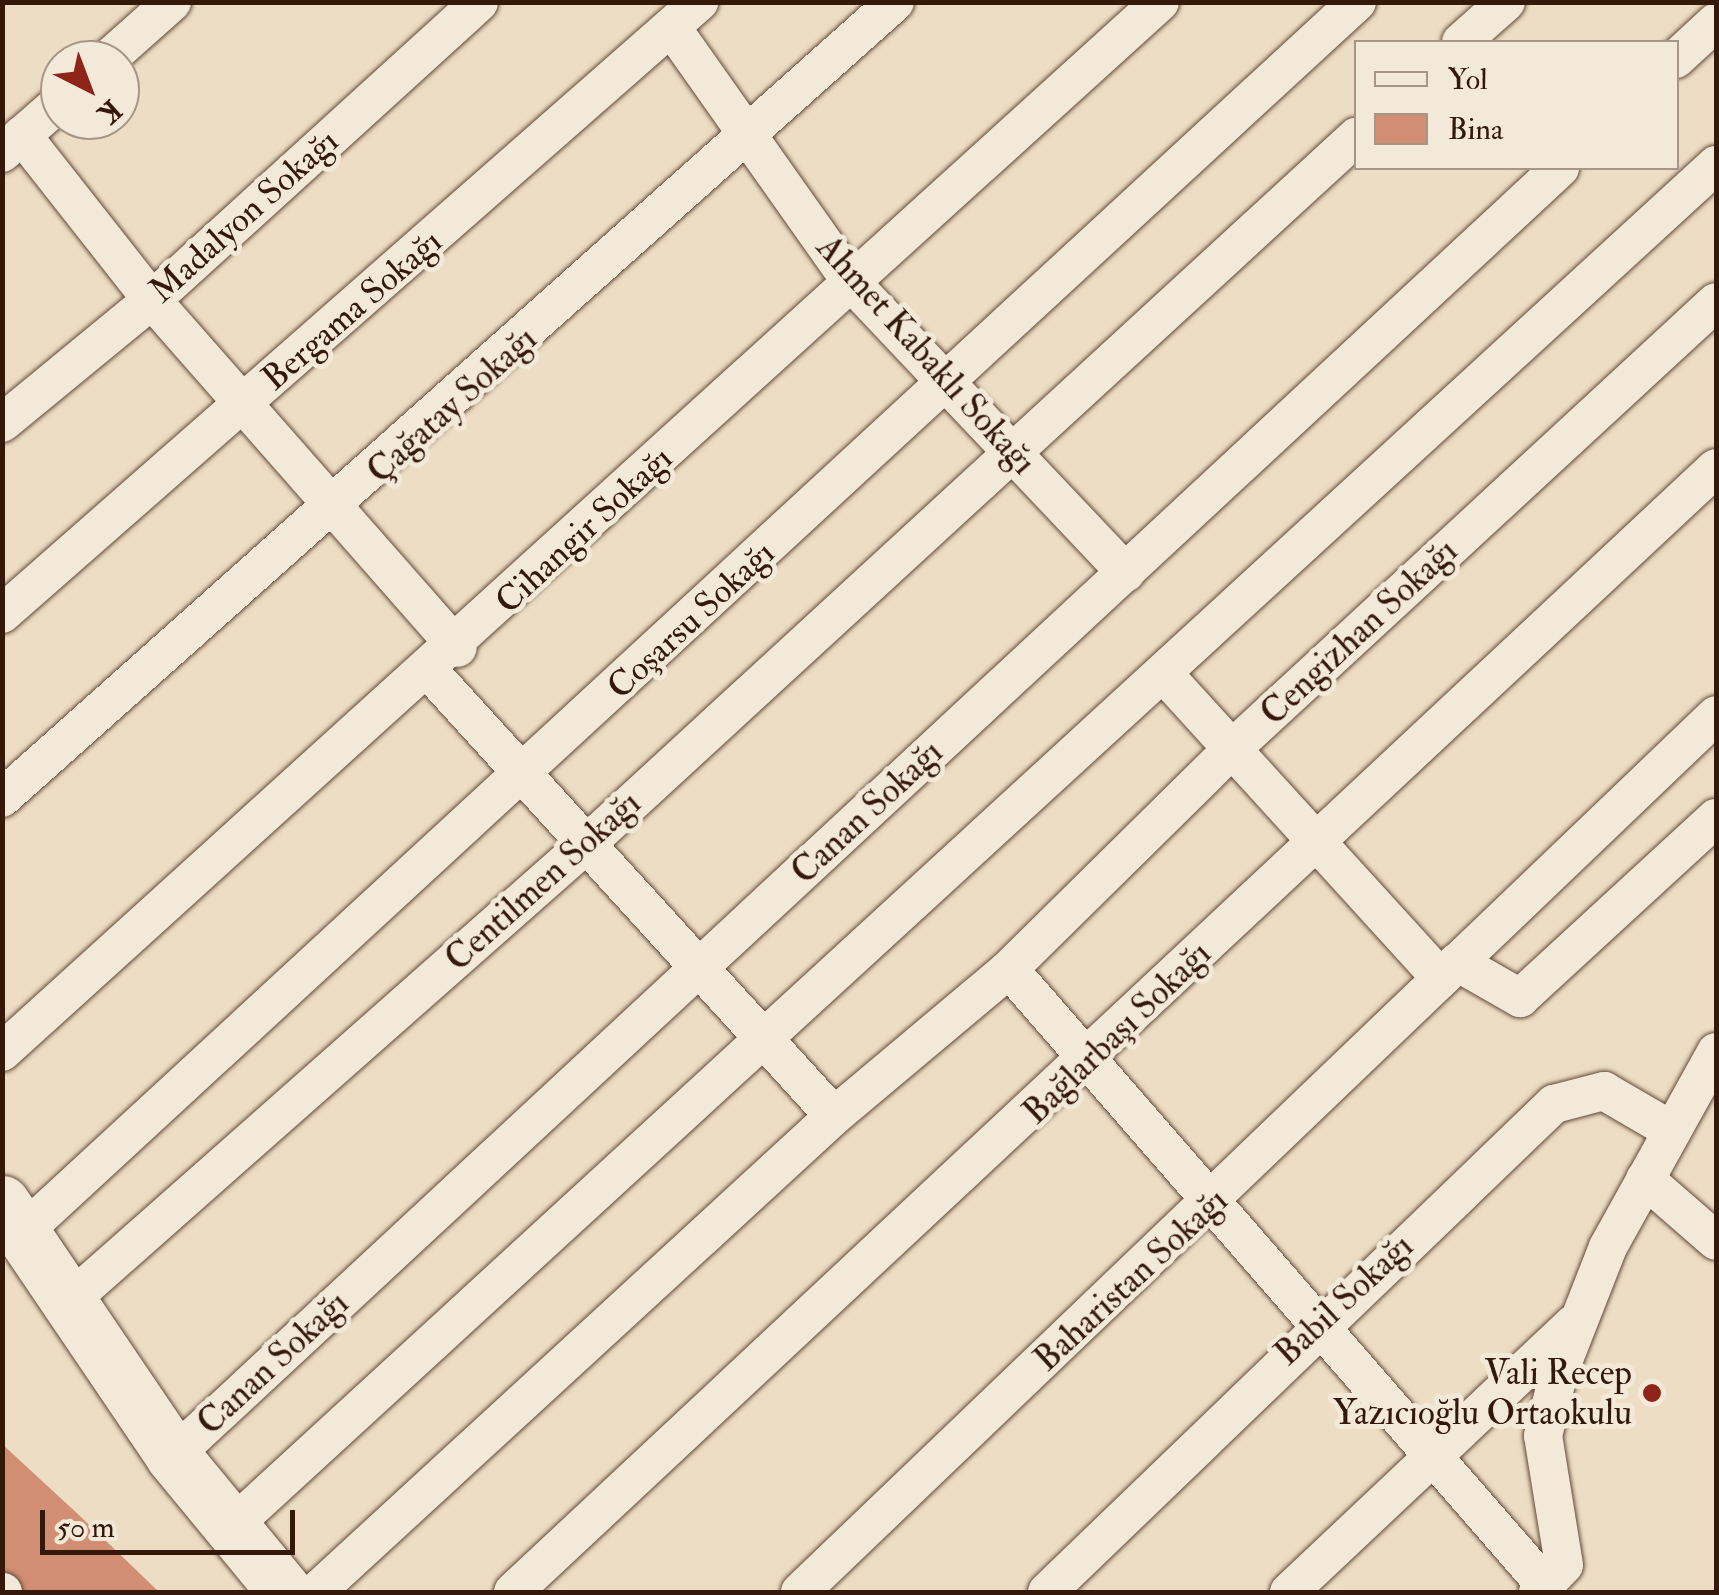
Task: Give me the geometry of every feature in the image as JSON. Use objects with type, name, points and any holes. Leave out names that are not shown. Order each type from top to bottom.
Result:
[{"type":"street","points":[[129,40],[172,2]]},
{"type":"street","name":"Madalyon Sokağı","points":[[2,422],[152,300],[479,2]]},
{"type":"street","name":"Çağatay Sokağı","points":[[2,798],[336,510],[895,2]]},
{"type":"street","name":"Cihangir Sokağı","points":[[2,1052],[444,660],[1160,2]]},
{"type":"street","name":"Coşarsu Sokağı","points":[[12,1218],[529,772],[1357,2]]},
{"type":"street","points":[[1463,40],[1506,2]]},
{"type":"street","name":"Ahmet Kabaklı Sokağı","points":[[685,15],[749,138],[851,282],[1126,573]]},
{"type":"street","name":"Bergama Sokağı","points":[[2,614],[244,406],[685,15]]},
{"type":"street","points":[[1679,56],[1716,22]]},
{"type":"street","points":[[40,120],[12,144],[336,510],[529,772],[704,964],[834,1116]]},
{"type":"street","name":"Centilmen Sokağı","points":[[68,1302],[592,840],[1009,451],[1354,139]]},
{"type":"street","points":[[232,1527],[1716,165]]},
{"type":"street","name":"Canan Sokağı","points":[[173,1456],[1558,170]]},
{"type":"street","name":"Cengizhan Sokağı","points":[[316,1592],[834,1116],[1009,969],[1233,748],[1716,302]]},
{"type":"street","name":"Bağlarbaşı Sokağı","points":[[513,1592],[1093,1059],[1315,842],[1716,468]]},
{"type":"street","points":[[1162,673],[1315,842],[1449,970],[1520,998],[1716,818]]},
{"type":"street","name":"Baharistan Sokağı","points":[[800,1592],[1212,1205],[1449,970],[1716,715]]},
{"type":"street","points":[[1009,969],[1093,1059],[1313,1327],[1541,1589],[1564,1565],[1543,1436],[1581,1316],[1645,1178],[1716,1052]]},
{"type":"street","name":"Babil Sokağı","points":[[1047,1592],[1313,1327],[1554,1104],[1604,1090],[1671,1130]]},
{"type":"street","points":[[1645,1178],[1716,1242]]},
{"type":"street","points":[[12,1218],[173,1456],[284,1592]]},
{"type":"street","points":[[1288,1592],[1581,1316]]},
{"type":"building","points":[[2,1444],[159,1592],[25,1592],[2,1570]]},
{"type":"place","name":"Vali Recep Yazıcıoğlu Ortaokulu","points":[[1652,1393]]}]
